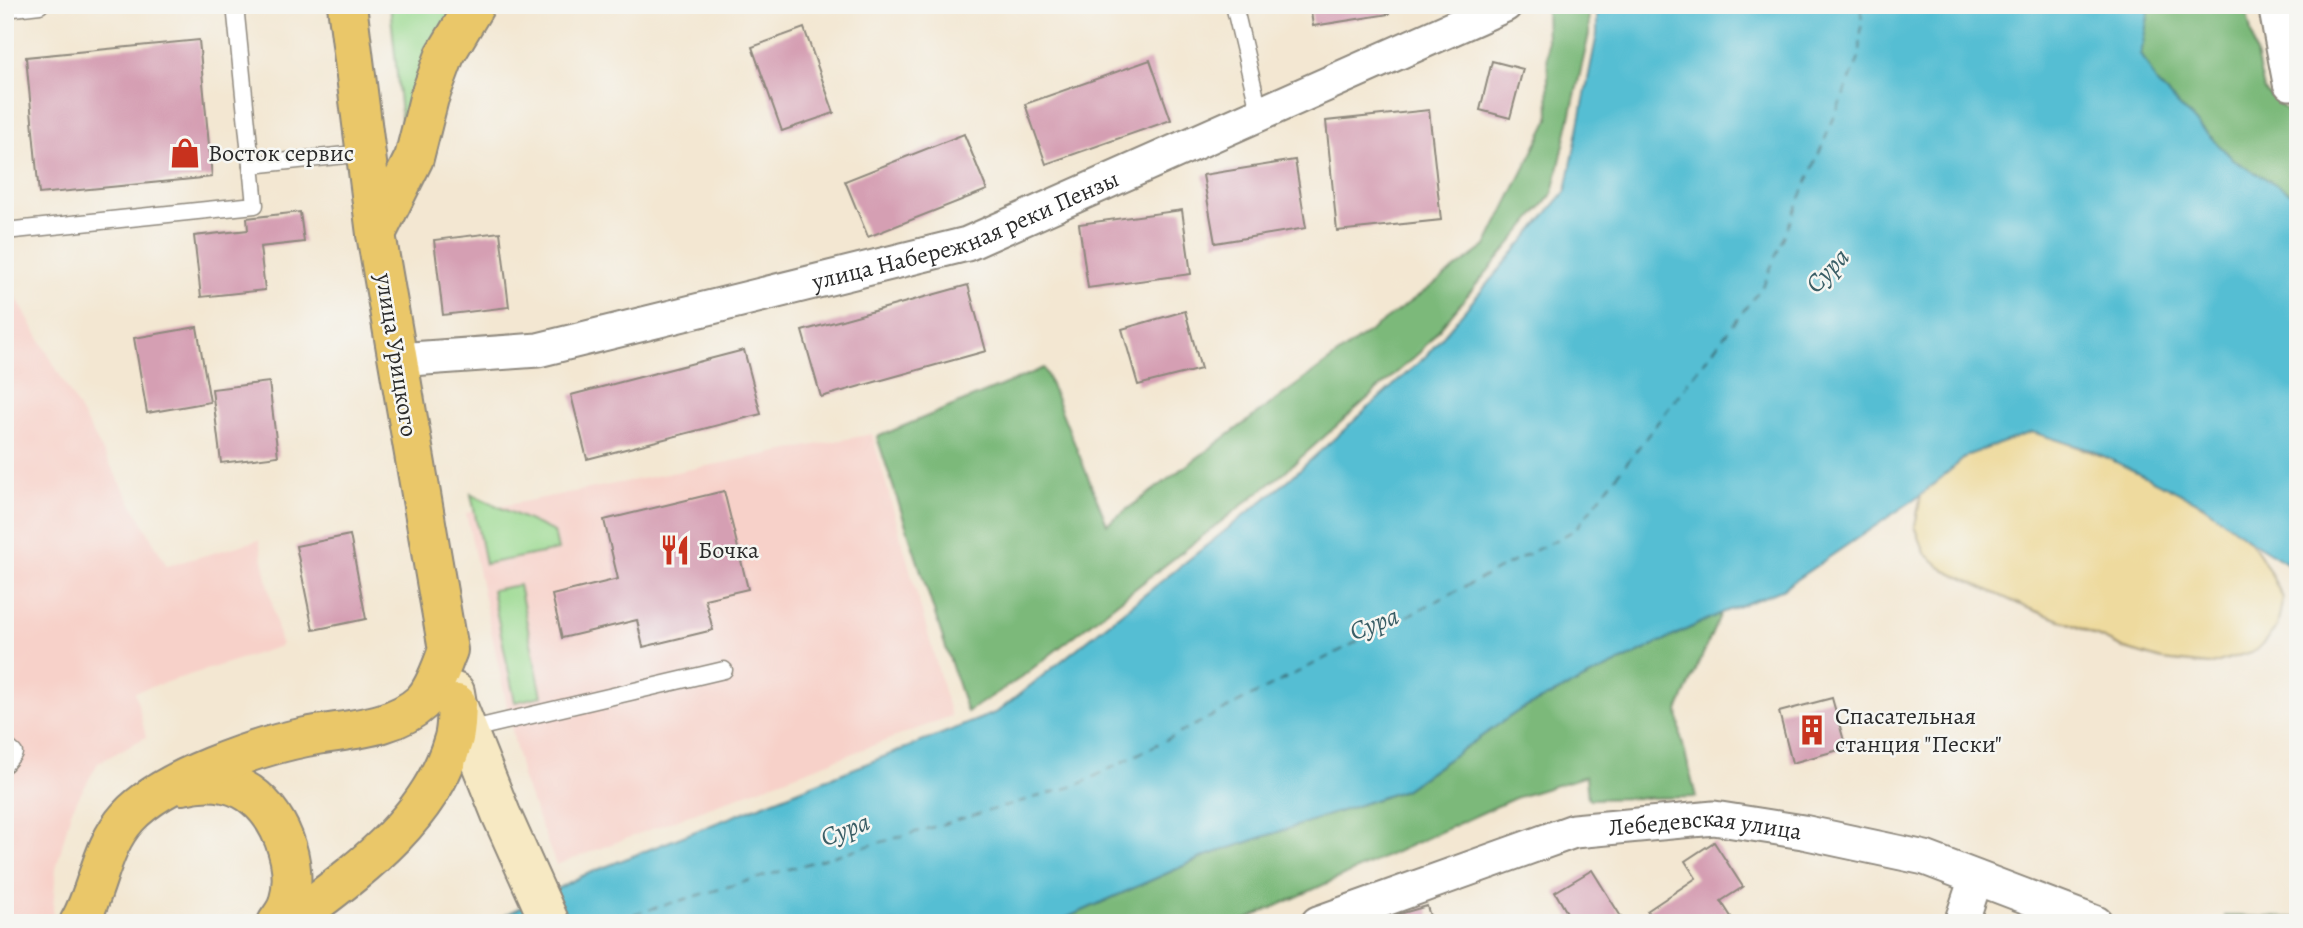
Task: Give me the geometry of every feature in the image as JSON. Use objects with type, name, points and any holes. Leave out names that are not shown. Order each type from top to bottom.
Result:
[{"type":"main road","name":"улица Урицкого","points":[[347,5],[376,234],[448,650]]},
{"type":"main road","points":[[376,234],[414,158],[429,98],[445,55],[475,5]]},
{"type":"main road","points":[[79,923],[94,891],[111,839],[129,816],[149,799],[191,776],[261,748],[348,731],[389,721],[409,712],[424,700],[435,682],[448,650]]},
{"type":"main road","points":[[289,923],[384,847],[420,808],[443,769],[462,717]]},
{"type":"main road","points":[[170,788],[199,781],[220,782],[242,789],[259,802],[274,820],[285,843],[291,866],[292,885],[288,907],[277,923]]},
{"type":"main road","points":[[100,867],[100,897],[110,923]]},
{"type":"street","name":"улица Набережная реки Пензы","points":[[397,360],[538,350],[967,244],[1505,5]]},
{"type":"street","points":[[2275,5],[2290,83]]},
{"type":"street","name":"улица Урицкого","points":[[448,650],[462,717],[501,814],[550,923]]},
{"type":"street","name":"Лебедевская улица","points":[[1318,923],[1574,831],[1714,818],[1803,832],[1925,858],[2096,923]]},
{"type":"street","points":[[1961,923],[1976,878]]},
{"type":"lane","points":[[5,9],[40,5]]},
{"type":"lane","points":[[5,231],[256,205],[235,5]]},
{"type":"lane","points":[[1234,5],[1259,115]]},
{"type":"lane","points":[[251,165],[365,153]]},
{"type":"lane","points":[[462,717],[724,670]]},
{"type":"lane","points":[[5,745],[14,753],[5,764]]},
{"type":"shaded area","points":[[15,295],[167,566],[259,540],[281,646],[135,692],[146,737],[98,763],[71,811],[56,869],[52,923],[5,923],[5,301]]},
{"type":"shaded area","points":[[872,434],[951,716],[556,865],[522,777],[466,513]]},
{"type":"green space","points":[[390,5],[457,5],[402,125]]},
{"type":"green space","points":[[1546,5],[1588,5],[1589,34],[1553,193],[1420,352],[1281,475],[1019,679],[967,712],[877,437],[1044,368],[1107,524],[1486,246],[1549,119]]},
{"type":"green space","points":[[2150,5],[2245,5],[2264,90],[2298,121],[2298,197],[2235,161],[2158,85],[2141,54]]},
{"type":"green space","points":[[471,494],[554,532],[558,550],[485,564]]},
{"type":"green space","points":[[519,585],[542,696],[515,702],[492,590]]},
{"type":"green space","points":[[1721,613],[1678,711],[1681,737],[1696,797],[1588,799],[1586,776],[1515,798],[1239,923],[1055,923],[1206,856],[1404,790],[1518,711]]},
{"type":"green space","points":[[2225,916],[2298,918],[2298,923],[2224,923]]},
{"type":"sand","points":[[2032,432],[2146,475],[2200,504],[2247,539],[2262,558],[2283,598],[2277,627],[2257,650],[2209,665],[2162,660],[2125,649],[2071,624],[2025,607],[1944,570],[1925,553],[1915,526],[1921,495],[1968,455]]},
{"type":"water","name":"Сура","points":[[1597,5],[2150,5],[2141,54],[2158,85],[2235,161],[2298,197],[2298,570],[2249,540],[2202,504],[2091,450],[2032,432],[1968,455],[1921,495],[1779,591],[1721,613],[1518,711],[1404,790],[1206,856],[1055,923],[490,923],[582,876],[997,712],[1285,483],[1426,356],[1566,191],[1597,34]]},
{"type":"building","points":[[1310,5],[1387,5],[1389,14],[1313,26]]},
{"type":"building","points":[[804,28],[834,113],[782,131],[752,47]]},
{"type":"building","points":[[199,40],[212,177],[39,194],[26,57]]},
{"type":"building","points":[[1150,60],[1171,120],[1046,164],[1025,104]]},
{"type":"building","points":[[1492,61],[1523,69],[1510,118],[1480,110]]},
{"type":"building","points":[[1429,110],[1441,220],[1337,231],[1326,121]]},
{"type":"building","points":[[964,134],[987,190],[868,237],[845,181]]},
{"type":"building","points":[[1295,160],[1306,228],[1215,243],[1203,175]]},
{"type":"building","points":[[1182,210],[1191,274],[1088,288],[1079,224]]},
{"type":"building","points":[[300,212],[304,242],[260,247],[265,290],[201,297],[194,236],[248,230],[247,218]]},
{"type":"building","points":[[500,232],[509,307],[443,315],[434,240]]},
{"type":"building","points":[[968,285],[986,351],[821,397],[802,331]]},
{"type":"building","points":[[1185,311],[1201,369],[1138,385],[1122,329]]},
{"type":"building","points":[[197,327],[210,402],[147,413],[134,338]]},
{"type":"building","points":[[744,350],[761,414],[587,459],[571,395]]},
{"type":"building","points":[[269,382],[278,456],[221,463],[212,389]]},
{"type":"building","name":"Бочка","points":[[724,491],[748,589],[705,599],[713,630],[643,647],[637,620],[562,638],[552,595],[618,579],[604,520]]},
{"type":"building","points":[[350,535],[366,619],[313,630],[296,546]]},
{"type":"building","name":"Спасательная станция \"Пески\"","points":[[1832,698],[1846,748],[1792,763],[1779,712]]},
{"type":"building","points":[[1714,842],[1743,887],[1721,901],[1735,923],[1655,923],[1647,911],[1696,878],[1685,861]]},
{"type":"building","points":[[1592,870],[1625,923],[1573,923],[1555,892]]},
{"type":"building","points":[[1427,906],[1432,923],[1387,923],[1386,918]]},
{"type":"ferry route","points":[[603,923],[1078,785],[1575,530],[1764,284],[1860,56],[1862,5]]},
{"type":"place","name":"Восток сервис","points":[[185,153]]},
{"type":"place","name":"Бочка","points":[[675,550]]},
{"type":"place","name":"Спасательная станция \"Пески\"","points":[[1812,730]]}]
